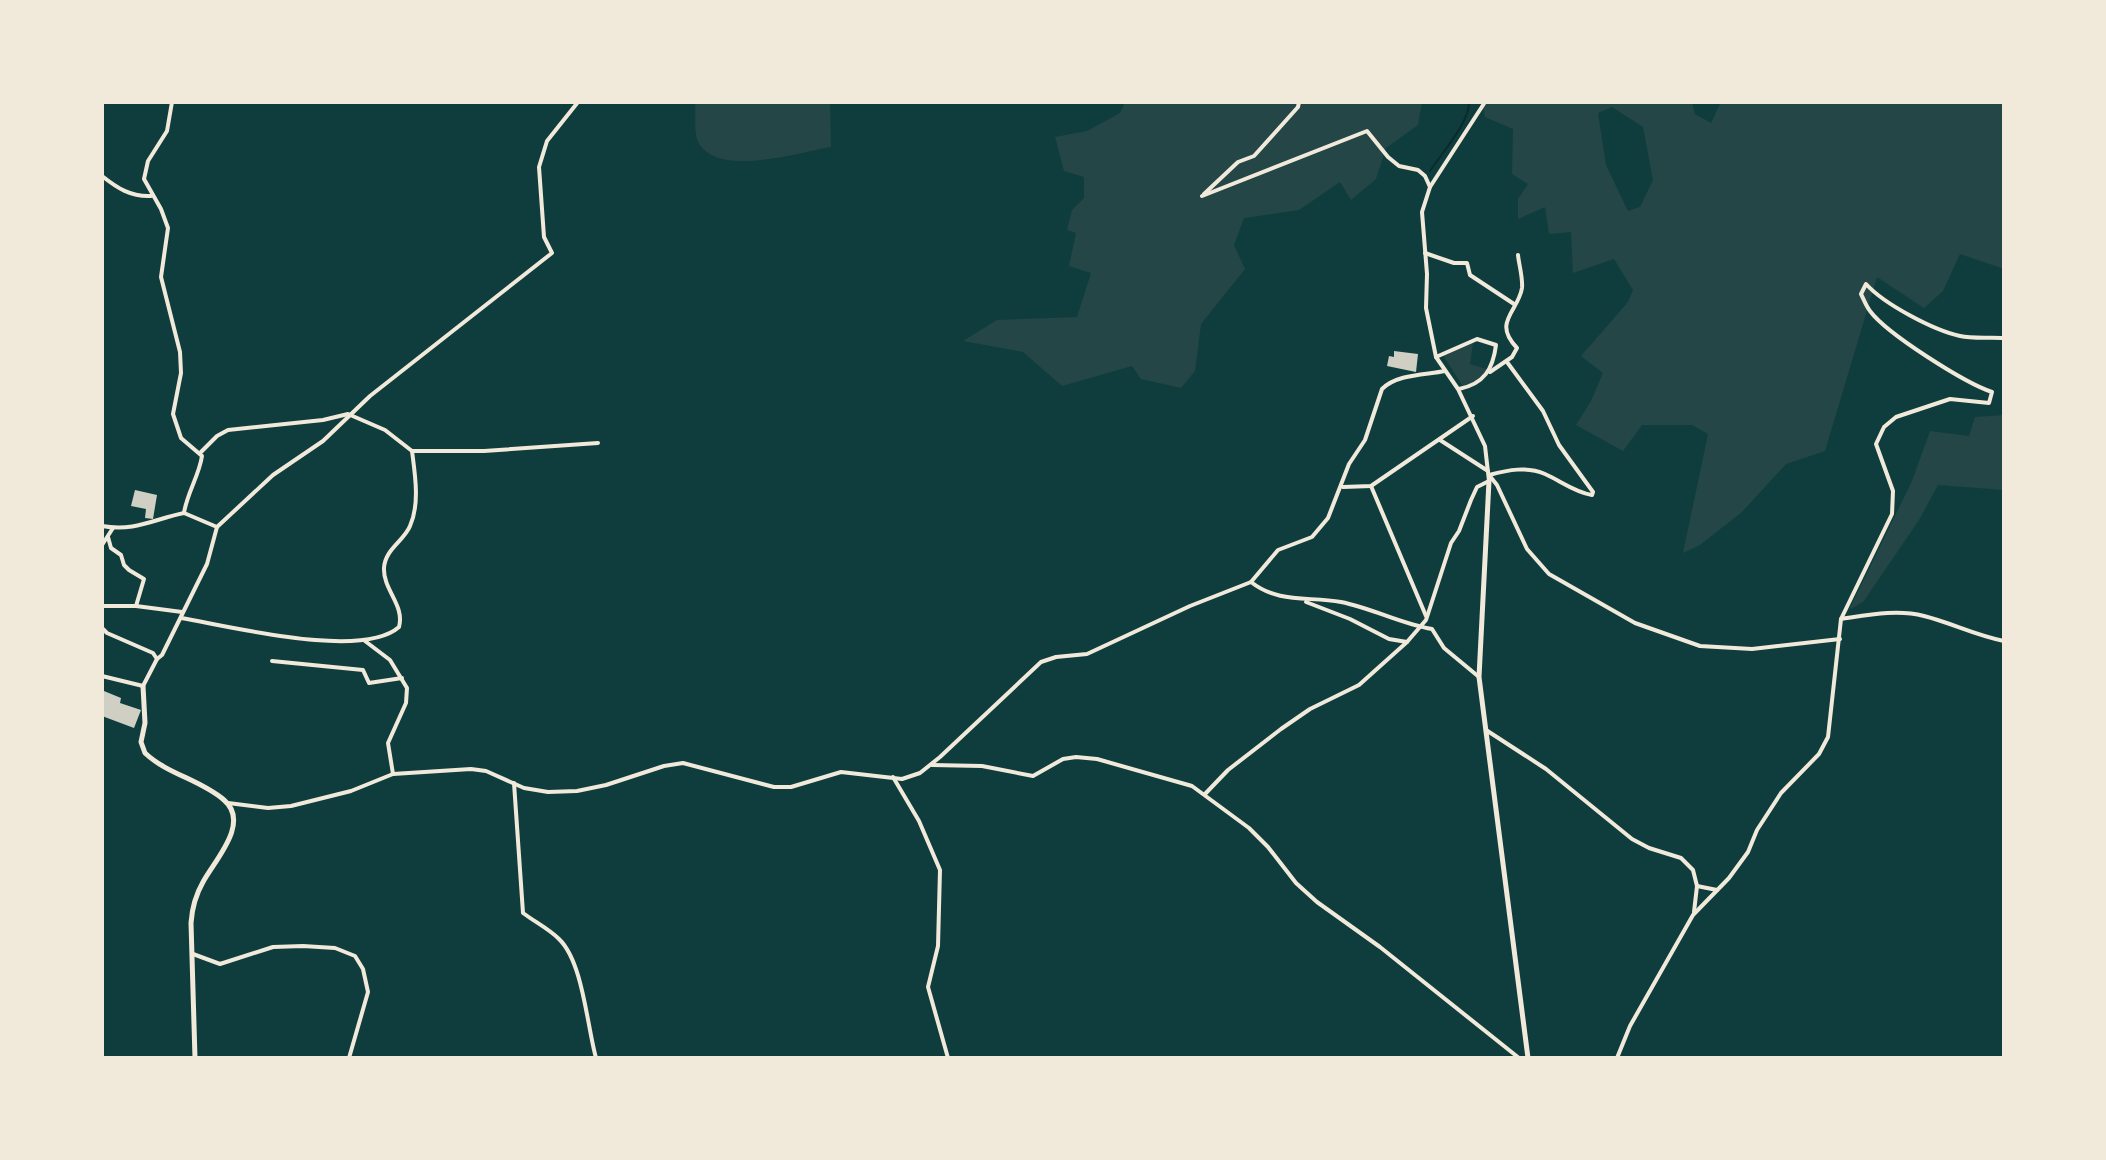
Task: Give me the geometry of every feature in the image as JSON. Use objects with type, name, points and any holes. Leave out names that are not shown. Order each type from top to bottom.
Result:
[{"type":"street","points":[[172,102],[167,131],[144,172],[144,179],[168,228],[161,277],[180,352],[181,373],[173,414],[181,438],[201,452]]},
{"type":"street","points":[[578,102],[547,141],[539,167],[544,237],[552,253],[370,396],[323,441],[273,475],[217,527],[207,564],[162,655],[143,686],[145,723],[141,742],[145,753],[157,762],[195,780],[228,803],[268,808],[291,806],[351,791],[393,774],[471,769],[486,771],[524,788],[548,792],[577,791],[683,763],[774,787],[791,787],[841,772],[910,777],[931,765],[1041,662],[1087,654],[1190,606],[1251,582],[1278,550],[1312,537],[1328,518],[1343,487],[1349,464],[1365,440],[1382,389],[1400,378],[1445,371]]},
{"type":"street","points":[[1299,102],[1298,107],[1254,156],[1238,162],[1202,196],[1367,131],[1388,157],[1399,166],[1418,170],[1430,187]]},
{"type":"street","points":[[1485,102],[1430,187],[1422,212],[1427,274],[1426,308],[1436,357],[1473,416],[1485,446],[1489,476],[1479,677],[1528,1058]]},
{"type":"street","points":[[102,176],[136,196],[151,196]]},
{"type":"street","points":[[1425,253],[1454,263],[1467,263],[1470,275],[1514,304]]},
{"type":"street","points":[[1458,389],[1472,387],[1507,362],[1517,348],[1509,340],[1506,330],[1522,289],[1518,255]]},
{"type":"street","points":[[1617,1058],[1630,1026],[1693,915],[1748,852],[1757,830],[1781,793],[1819,754],[1828,737],[1841,619],[1892,514],[1893,491],[1876,444],[1884,427],[1896,417],[1950,399],[1989,403],[1992,392],[1980,389],[1889,331],[1870,311],[1861,294],[1866,284],[1875,294],[1911,314],[1960,336],[2004,338]]},
{"type":"street","points":[[1436,357],[1477,339],[1496,345],[1490,372]]},
{"type":"street","points":[[1205,794],[1228,770],[1281,729],[1310,709],[1359,685],[1407,642],[1426,620],[1451,543],[1477,487],[1489,476],[1508,470],[1531,470],[1580,493],[1592,495],[1593,492],[1559,445],[1543,411],[1507,362]]},
{"type":"street","points":[[184,513],[187,496],[201,467],[201,452],[228,430],[323,420],[343,414],[385,430],[412,451],[484,451],[598,443]]},
{"type":"street","points":[[1343,487],[1371,486],[1473,416]]},
{"type":"street","points":[[1440,440],[1497,485],[1527,549],[1549,574],[1635,623],[1700,646],[1752,649],[1840,639]]},
{"type":"street","points":[[102,606],[136,606],[321,641],[365,641],[393,633],[401,621],[385,580],[384,564],[391,550],[410,528],[414,515],[412,451]]},
{"type":"street","points":[[1371,486],[1426,620]]},
{"type":"street","points":[[102,526],[137,527],[184,513],[217,527]]},
{"type":"street","points":[[102,545],[113,528]]},
{"type":"street","points":[[108,537],[111,548],[121,555],[124,565],[144,579],[136,606]]},
{"type":"street","points":[[1251,582],[1273,595],[1341,602],[1432,629],[1444,648],[1479,677]]},
{"type":"street","points":[[1300,600],[1350,619],[1389,639],[1407,642]]},
{"type":"street","points":[[1841,619],[1903,612],[1926,616],[1976,636],[2004,641]]},
{"type":"street","points":[[102,628],[153,653],[157,659]]},
{"type":"street","points":[[365,641],[390,660],[407,688],[406,703],[388,743],[393,774]]},
{"type":"street","points":[[272,661],[363,670],[369,683],[402,678]]},
{"type":"street","points":[[102,676],[143,686]]},
{"type":"street","points":[[1485,729],[1546,769],[1632,839],[1681,858],[1693,870],[1697,886],[1693,915]]},
{"type":"street","points":[[931,765],[982,766],[1033,776],[1063,759],[1076,757],[1097,759],[1192,786],[1249,828],[1296,883],[1317,902],[1380,947],[1519,1058]]},
{"type":"street","points":[[893,777],[919,821],[940,870],[938,946],[928,987],[948,1058]]},
{"type":"street","points":[[514,783],[523,913],[558,937],[567,948],[581,986],[596,1058]]},
{"type":"street","points":[[195,1058],[193,906],[203,882],[228,843],[232,813],[228,803]]},
{"type":"street","points":[[1697,886],[1717,890]]},
{"type":"street","points":[[193,954],[220,964],[273,947],[335,948],[355,956],[363,969],[368,992],[349,1058]]},
{"type":"shaded area","points":[[695,102],[830,102],[831,147],[758,160],[720,158],[706,151],[697,139]]},
{"type":"shaded area","points":[[1125,102],[1422,102],[1418,125],[1386,148],[1376,179],[1351,200],[1340,182],[1299,210],[1244,218],[1234,245],[1245,269],[1201,324],[1195,371],[1181,388],[1141,379],[1132,366],[1062,386],[1023,352],[963,341],[997,320],[1077,317],[1091,273],[1069,266],[1076,233],[1067,230],[1072,210],[1084,198],[1084,177],[1064,171],[1055,137],[1087,131],[1120,113]]},
{"type":"shaded area","points":[[1482,102],[1692,102],[1695,114],[1711,123],[1721,102],[2004,102],[2004,269],[1960,254],[1943,291],[1924,308],[1877,277],[1825,451],[1786,464],[1742,512],[1700,545],[1683,553],[1708,434],[1692,425],[1642,425],[1623,451],[1576,425],[1603,373],[1581,356],[1628,302],[1633,290],[1614,259],[1573,273],[1571,232],[1549,234],[1545,207],[1518,219],[1518,199],[1528,184],[1512,174],[1513,129],[1485,117]],"holes":[[[1612,107],[1643,127],[1653,180],[1640,207],[1628,211],[1606,165],[1598,113]]]},
{"type":"shaded area","points":[[1473,343],[1470,364],[1489,370],[1482,379],[1464,388],[1443,355]]},
{"type":"shaded area","points":[[2004,415],[2004,490],[1938,485],[1919,520],[1863,602],[1849,610],[1912,481],[1930,431],[1969,436],[1975,417]]},
{"type":"building","points":[[1394,351],[1418,354],[1416,372],[1387,366],[1389,356],[1394,357]]},
{"type":"building","points":[[135,490],[157,495],[153,519],[145,518],[146,509],[131,506]]},
{"type":"building","points":[[104,691],[121,698],[120,703],[141,710],[134,728],[102,716]]},
{"type":"waterway","points":[[1430,171],[1460,128],[1469,102]]}]
